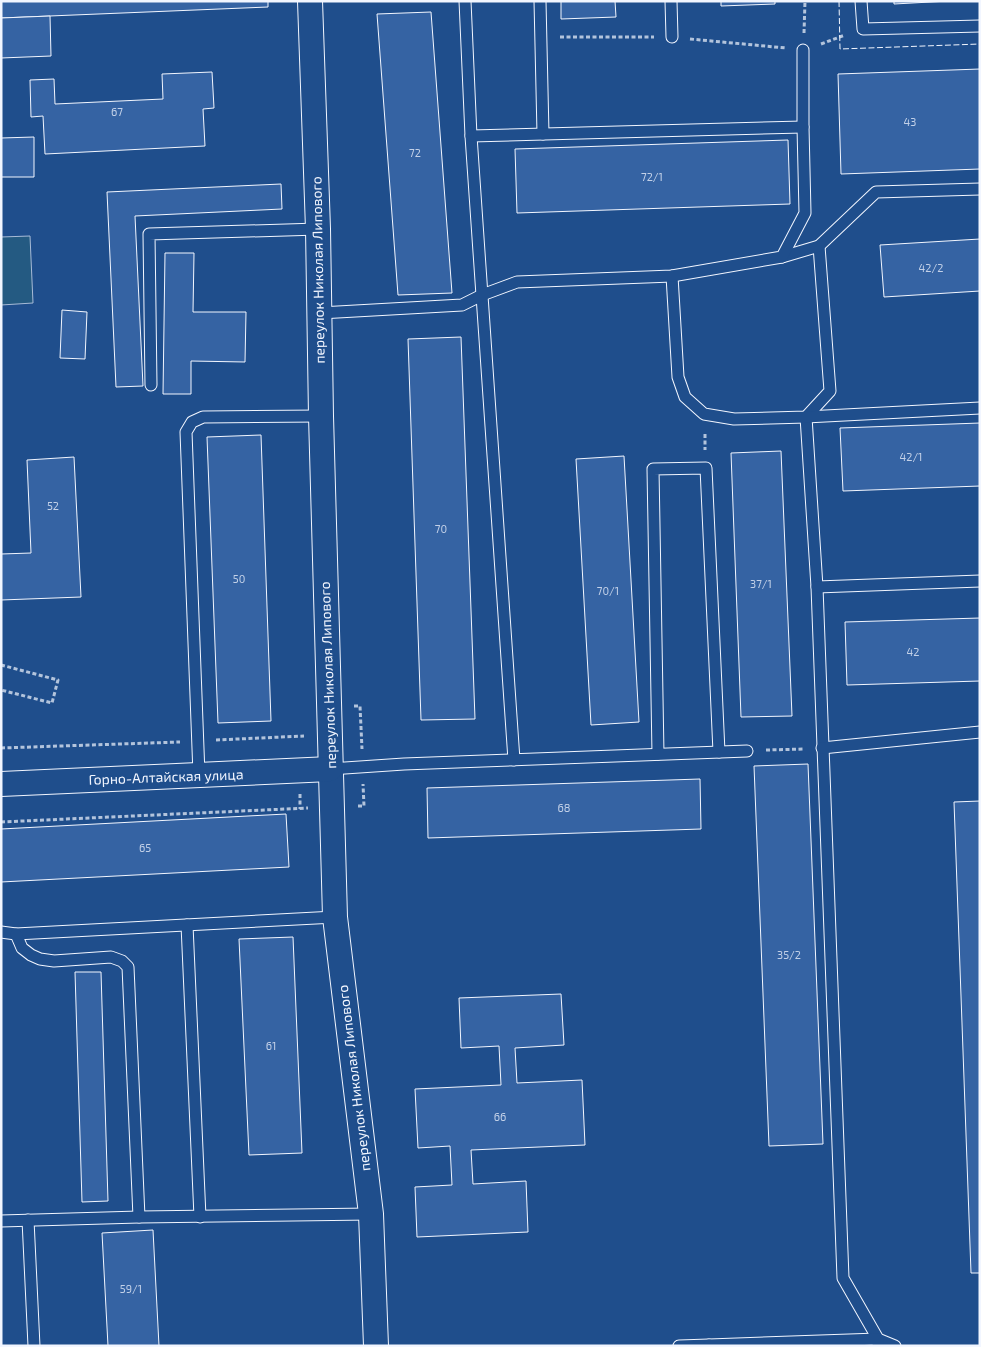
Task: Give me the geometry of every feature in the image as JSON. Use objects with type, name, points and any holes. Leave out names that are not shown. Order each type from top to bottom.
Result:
[{"type":"street","name":"переулок Николая Липового","points":[[310,1],[318,229],[334,917],[371,1214],[376,1346]]},
{"type":"street","name":"Горно-Алтайская улица","points":[[1,784],[330,769]]},
{"type":"lane","points":[[465,1],[482,295],[514,760]]},
{"type":"lane","points":[[540,1],[543,134]]},
{"type":"lane","points":[[671,1],[672,37]]},
{"type":"lane","points":[[862,1],[862,29],[980,26]]},
{"type":"lane","points":[[782,257],[805,213],[803,50]]},
{"type":"lane","points":[[472,136],[803,127]]},
{"type":"lane","points":[[320,312],[462,305],[516,282],[672,276],[782,257],[819,246],[876,192],[980,189]]},
{"type":"lane","points":[[151,385],[149,234],[318,229]]},
{"type":"lane","points":[[819,246],[830,391],[806,417],[817,587],[843,1278],[878,1343]]},
{"type":"lane","points":[[672,276],[678,377],[686,396],[704,414],[734,419],[980,408]]},
{"type":"lane","points":[[199,775],[186,432],[192,422],[203,417],[321,416]]},
{"type":"lane","points":[[658,754],[653,469],[706,468],[719,752]]},
{"type":"lane","points":[[817,587],[980,581]]},
{"type":"lane","points":[[822,748],[980,732]]},
{"type":"lane","points":[[330,769],[404,764],[747,751]]},
{"type":"lane","points":[[1,932],[16,934],[334,917]]},
{"type":"lane","points":[[187,925],[200,1217]]},
{"type":"lane","points":[[16,934],[22,948],[40,959],[54,962],[111,957],[122,961],[128,967],[139,1217]]},
{"type":"lane","points":[[1,1221],[371,1214]]},
{"type":"lane","points":[[28,1220],[34,1346]]},
{"type":"lane","points":[[679,1346],[878,1343],[896,1346]]},
{"type":"path","points":[[803,50],[805,1]]},
{"type":"path","points":[[541,37],[672,37],[803,50],[862,29]]},
{"type":"path","points":[[704,414],[706,468]]},
{"type":"path","points":[[1,665],[58,680],[52,703],[1,690]]},
{"type":"path","points":[[350,706],[360,706],[362,758]]},
{"type":"path","points":[[1,748],[297,737]]},
{"type":"path","points":[[747,751],[822,748]]},
{"type":"path","points":[[357,806],[364,806],[363,778]]},
{"type":"path","points":[[1,822],[300,809]]},
{"type":"shaded area","points":[[30,236],[33,303],[1,305],[1,237]]},
{"type":"building","points":[[1,1],[268,1],[268,7],[1,18]]},
{"type":"building","points":[[561,1],[615,1],[616,17],[561,19]]},
{"type":"building","points":[[721,1],[775,1],[775,4],[721,6]]},
{"type":"building","points":[[894,1],[949,1],[894,4]]},
{"type":"building","points":[[431,12],[452,293],[398,295],[377,14]]},
{"type":"building","points":[[50,16],[51,56],[1,58],[1,18]]},
{"type":"building","points":[[980,69],[980,169],[841,174],[838,74]]},
{"type":"building","points":[[212,72],[214,108],[203,109],[205,146],[45,154],[43,116],[31,117],[30,80],[54,79],[55,104],[163,99],[162,74]]},
{"type":"building","points":[[34,137],[34,177],[1,177],[1,138]]},
{"type":"building","points":[[788,140],[790,204],[517,213],[515,149]]},
{"type":"building","points":[[281,184],[282,209],[135,216],[143,386],[116,387],[107,192]]},
{"type":"building","points":[[980,239],[980,291],[884,297],[880,245]]},
{"type":"building","points":[[165,253],[194,253],[193,312],[246,312],[245,362],[191,361],[191,394],[163,394]]},
{"type":"building","points":[[62,310],[87,312],[85,359],[60,358]]},
{"type":"building","points":[[461,337],[475,719],[421,720],[408,339]]},
{"type":"building","points":[[980,423],[980,486],[843,491],[840,428]]},
{"type":"building","points":[[261,435],[271,721],[218,723],[207,437]]},
{"type":"building","points":[[781,451],[792,716],[741,717],[731,453]]},
{"type":"building","points":[[624,456],[639,722],[591,725],[576,459]]},
{"type":"building","points":[[74,457],[81,597],[1,600],[1,554],[31,553],[27,460]]},
{"type":"building","points":[[980,618],[980,681],[847,685],[845,622]]},
{"type":"building","points":[[808,764],[823,1144],[769,1146],[754,766]]},
{"type":"building","points":[[700,779],[701,829],[428,838],[427,788]]},
{"type":"building","points":[[980,801],[980,1273],[971,1273],[954,802]]},
{"type":"building","points":[[286,814],[289,867],[1,882],[1,829]]},
{"type":"building","points":[[293,937],[302,1153],[249,1155],[239,939]]},
{"type":"building","points":[[75,972],[101,972],[108,1201],[82,1202]]},
{"type":"building","points":[[561,994],[564,1045],[515,1048],[517,1083],[582,1080],[585,1145],[471,1150],[473,1184],[526,1181],[528,1232],[417,1237],[415,1187],[452,1185],[450,1146],[418,1148],[415,1089],[501,1085],[499,1046],[461,1048],[459,998]]},
{"type":"building","points":[[153,1230],[159,1346],[108,1346],[102,1233]]},
{"type":"fence","points":[[839,1],[840,49],[980,44]]}]
